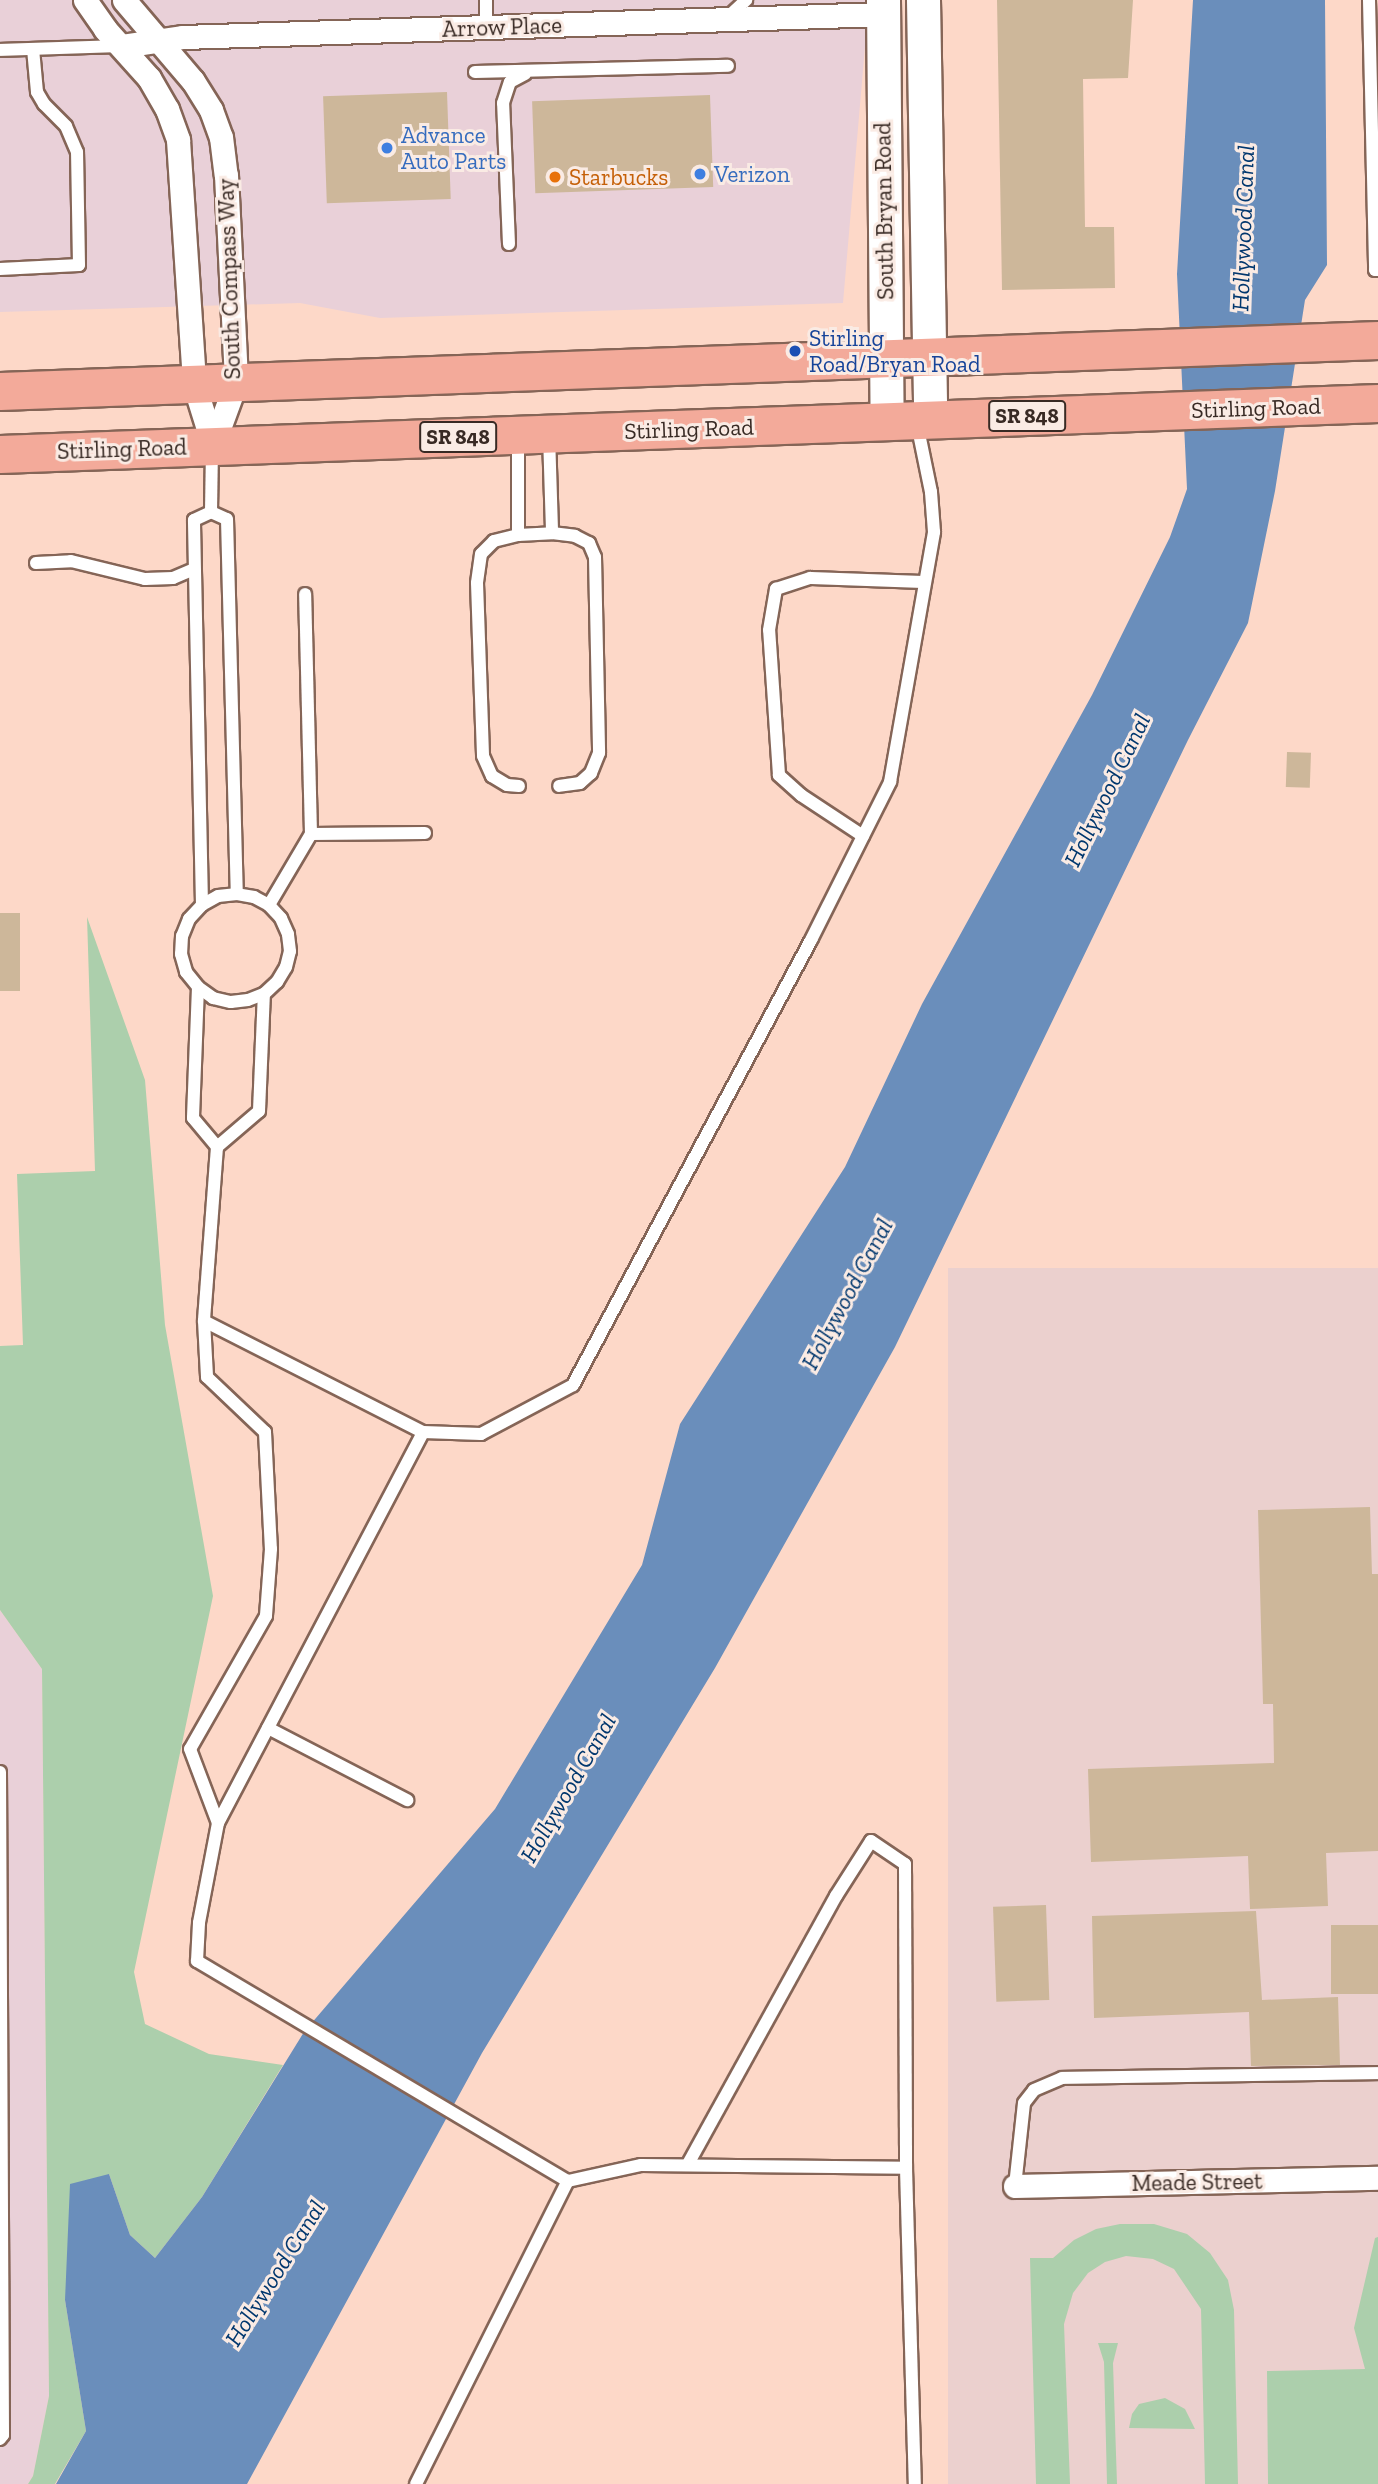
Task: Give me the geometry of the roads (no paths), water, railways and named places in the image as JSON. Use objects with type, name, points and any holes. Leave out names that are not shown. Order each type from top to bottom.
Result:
[{"type":"main road","points":[[0,391],[1378,340]]},
{"type":"main road","name":"Stirling Road","points":[[0,454],[1378,403]]},
{"type":"street","name":"South Compass Way","points":[[85,0],[105,29],[149,78],[167,109],[178,140],[194,384],[213,445]]},
{"type":"street","name":"South Compass Way","points":[[124,0],[192,81],[211,110],[220,137],[226,175],[236,382],[213,445]]},
{"type":"street","name":"South Bryan Road","points":[[911,421],[929,355],[923,0]]},
{"type":"street","name":"Arrow Place","points":[[122,46],[183,37],[726,19],[883,7]]},
{"type":"street","name":"South Bryan Road","points":[[883,7],[886,357],[911,421]]},
{"type":"street","name":"Meade Street","points":[[1015,2186],[1378,2178]]},
{"type":"lane","points":[[486,0],[486,27]]},
{"type":"lane","points":[[726,19],[746,0]]},
{"type":"lane","points":[[1369,0],[1375,270],[1378,270]]},
{"type":"lane","points":[[0,50],[122,46]]},
{"type":"lane","points":[[0,269],[79,265],[76,152],[72,136],[37,92],[33,49]]},
{"type":"lane","points":[[475,72],[728,66]]},
{"type":"lane","points":[[509,244],[503,103],[510,82],[528,72]]},
{"type":"lane","points":[[204,1321],[422,1432],[481,1434],[573,1385],[811,940],[890,782],[934,532],[931,492],[911,421]]},
{"type":"lane","points":[[533,435],[552,533]]},
{"type":"lane","points":[[518,535],[533,435]]},
{"type":"lane","points":[[211,512],[213,445]]},
{"type":"lane","points":[[202,905],[194,520],[211,512],[227,519],[237,894]]},
{"type":"lane","points":[[519,786],[507,785],[492,776],[484,756],[477,583],[481,554],[494,541],[518,535],[552,533],[575,536],[589,543],[595,557],[599,753],[591,772],[580,783],[559,786]]},
{"type":"lane","points":[[36,563],[71,561],[145,579],[173,578],[194,569]]},
{"type":"lane","points":[[863,836],[802,795],[779,775],[769,630],[776,589],[810,578],[924,582]]},
{"type":"lane","points":[[269,905],[311,834],[305,594]]},
{"type":"lane","points":[[311,834],[425,833]]},
{"type":"lane","points":[[237,894],[254,897],[269,905],[281,918],[288,934],[290,951],[282,975],[264,994],[231,1002],[213,998],[198,987],[186,972],[181,954],[182,936],[189,919],[202,905],[218,896],[237,894]]},
{"type":"lane","points":[[198,987],[192,1118],[217,1147],[204,1321],[207,1377],[265,1432],[271,1549],[266,1616],[190,1749],[218,1823]]},
{"type":"lane","points":[[217,1147],[259,1111],[264,994]]},
{"type":"lane","points":[[422,1432],[218,1823],[199,1923],[197,1961],[568,2181],[641,2165],[906,2168]]},
{"type":"lane","points":[[268,1728],[408,1800]]},
{"type":"lane","points":[[0,1772],[3,2407],[0,2440]]},
{"type":"lane","points":[[688,2164],[836,1896],[871,1841],[905,1864],[906,2168],[915,2484]]},
{"type":"lane","points":[[1015,2186],[1024,2103],[1034,2090],[1062,2078],[1378,2073]]},
{"type":"lane","points":[[416,2484],[568,2181]]},
{"type":"water","name":"Hollywood Canal","points":[[1193,0],[1325,0],[1327,265],[1305,300],[1275,491],[1248,623],[1188,740],[895,1347],[715,1668],[482,2053],[247,2484],[56,2484],[86,2431],[65,2300],[70,2184],[109,2174],[130,2235],[155,2258],[202,2197],[304,2032],[495,1809],[642,1565],[680,1424],[845,1167],[922,1004],[1092,695],[1170,537],[1187,489],[1177,274]]},
{"type":"place","name":"Advance Auto Parts","points":[[387,148]]},
{"type":"place","name":"Verizon","points":[[700,174]]},
{"type":"place","name":"Starbucks","points":[[555,177]]},
{"type":"place","name":"Stirling Road/Bryan Road","points":[[795,351]]}]
